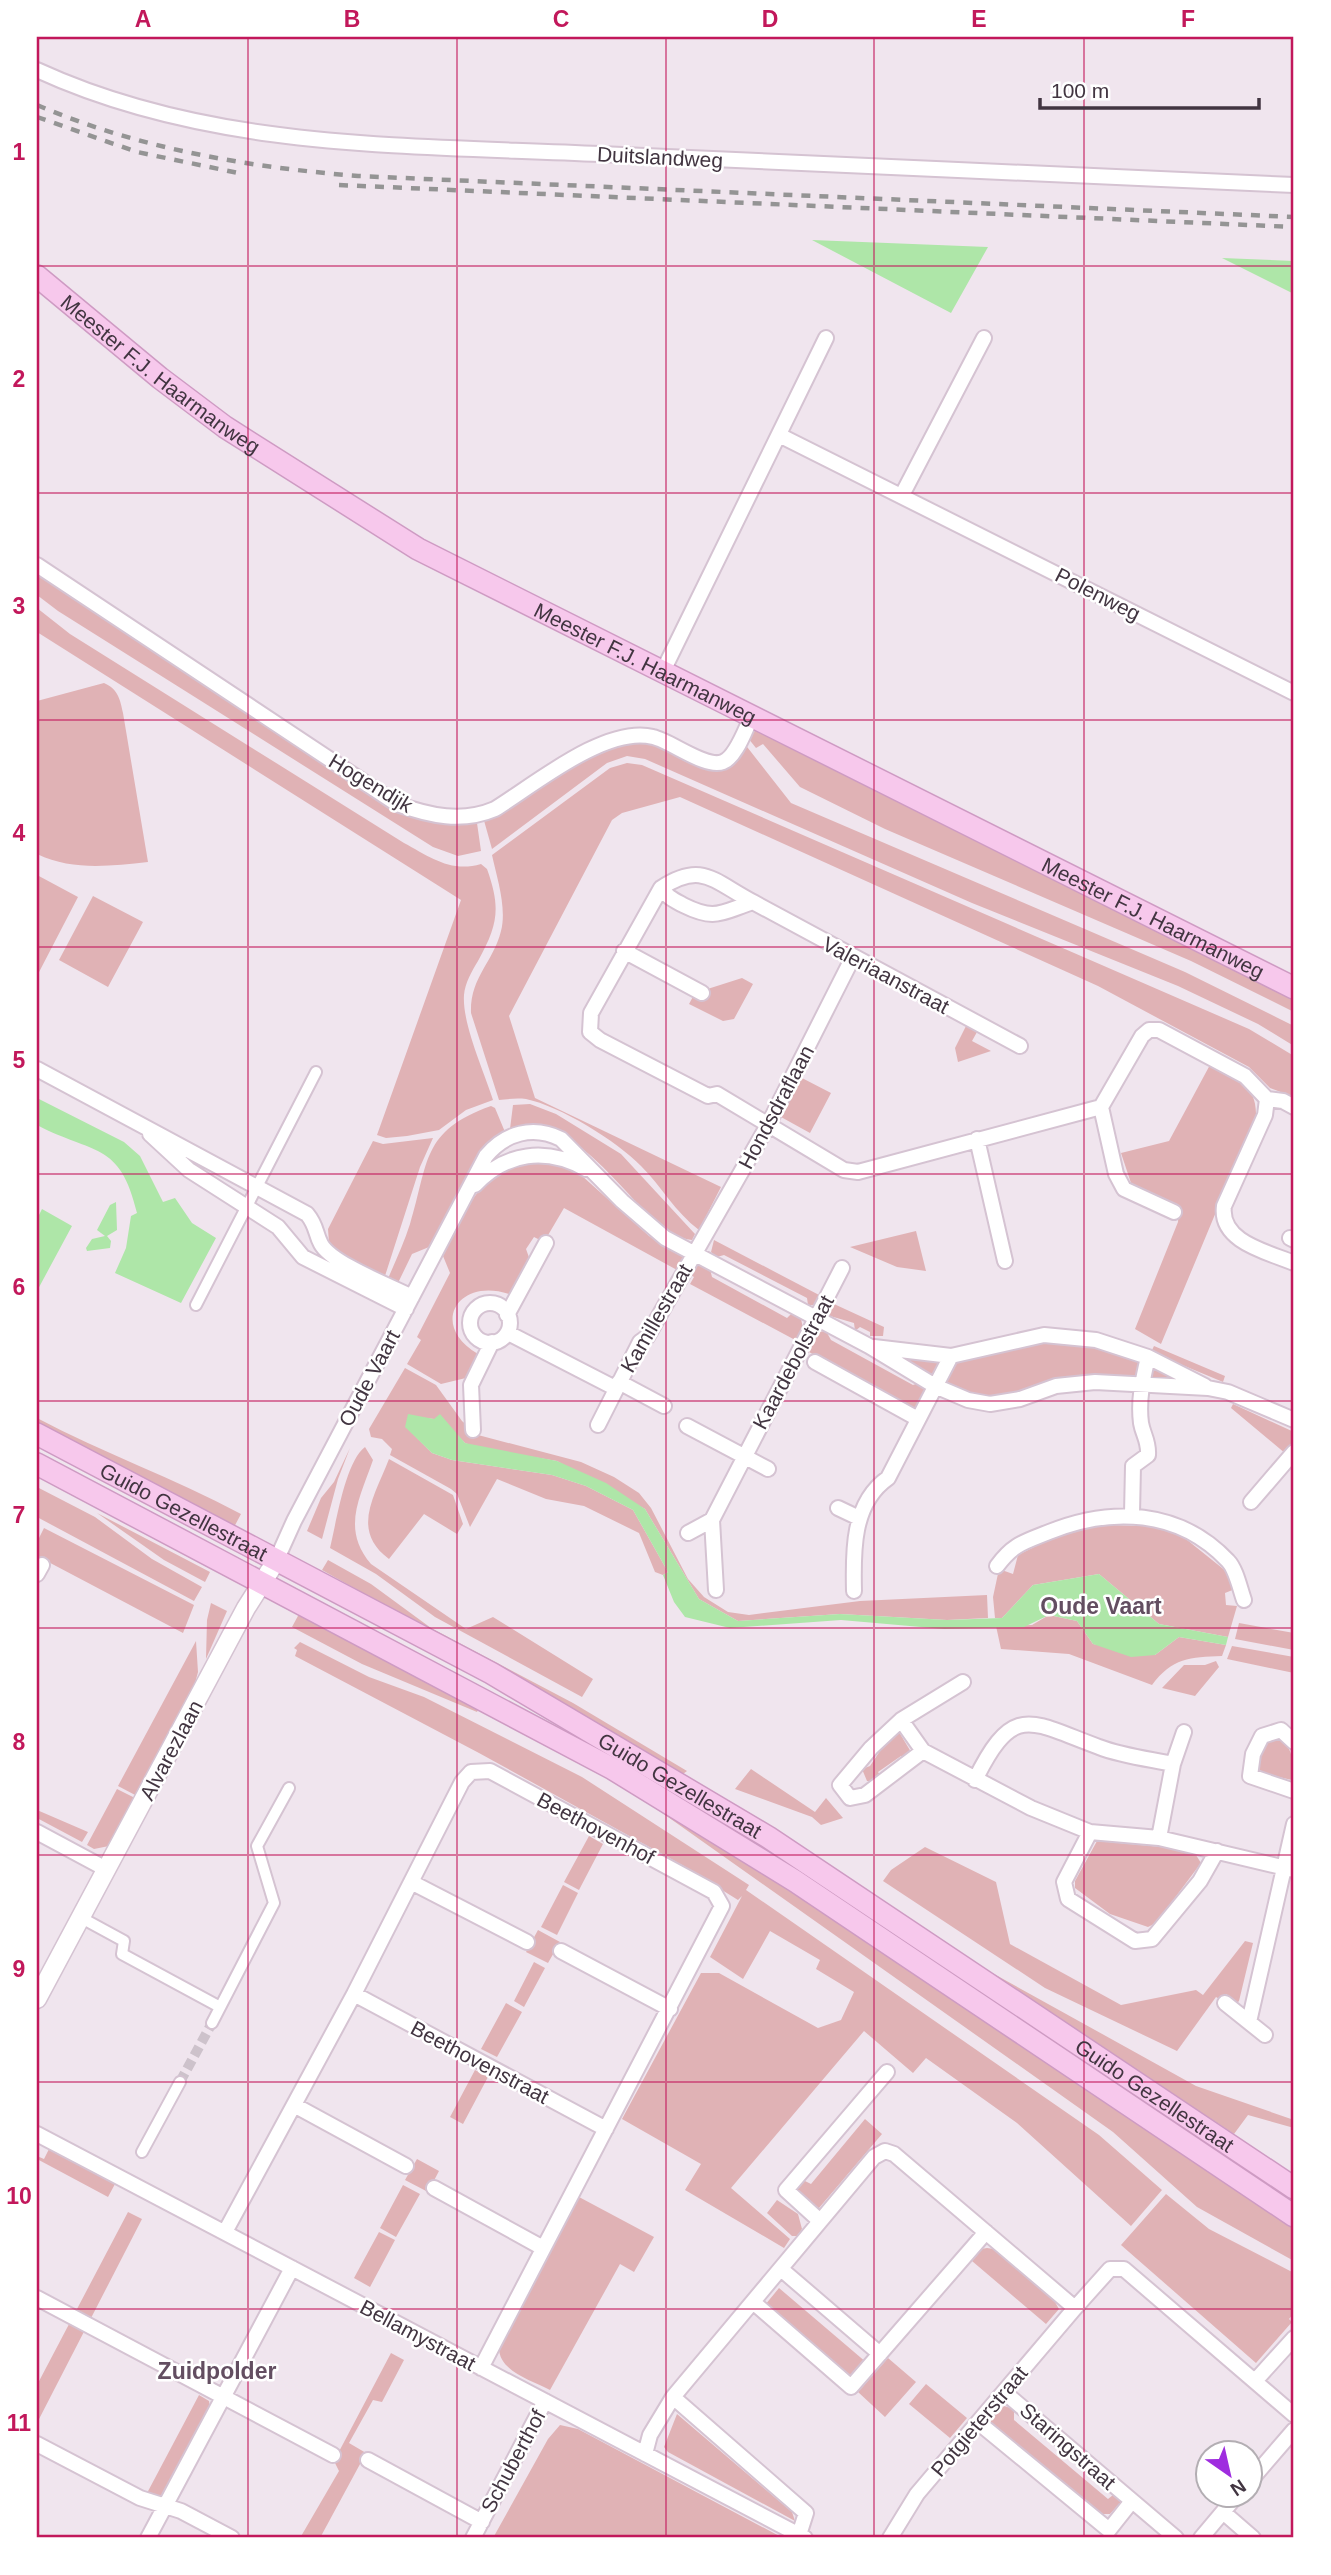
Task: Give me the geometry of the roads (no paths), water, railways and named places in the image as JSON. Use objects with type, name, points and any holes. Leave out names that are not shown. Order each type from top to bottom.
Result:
[{"type":"main road","name":"Meester F.J. Haarmanweg","points":[[37,276],[160,379],[225,427],[341,502],[487,585],[1294,988]]},
{"type":"main road","name":"Guido Gezellestraat","points":[[37,1434],[491,1673],[768,1837],[1294,2188]]},
{"type":"main road","name":"Guido Gezellestraat","points":[[37,1464],[613,1769],[795,1881],[1294,2216]]},
{"type":"street","name":"Duitslandweg","points":[[37,70],[78,89],[172,117],[295,138],[1294,185]]},
{"type":"street","points":[[663,671],[826,338]]},
{"type":"street","points":[[902,495],[984,338]]},
{"type":"street","name":"Polenweg","points":[[779,435],[1294,693]]},
{"type":"street","name":"Hogendijk","points":[[37,565],[397,804],[423,813],[449,817],[480,815],[495,809],[591,749],[624,736],[653,736],[710,763],[722,763],[731,756],[751,718]]},
{"type":"street","name":"Valeriaanstraat","points":[[661,888],[682,874],[697,873],[1020,1046]]},
{"type":"street","points":[[752,902],[716,915],[704,915],[667,896],[661,888],[588,1019],[594,1037],[708,1096],[717,1094],[844,1170],[858,1172],[1101,1107]]},
{"type":"street","points":[[624,951],[702,993]]},
{"type":"street","name":"Hondsdraflaan","points":[[693,1254],[706,1237],[768,1125],[853,957]]},
{"type":"street","points":[[1174,1212],[1124,1189],[1116,1174],[1101,1107],[1139,1040],[1154,1029],[1245,1076],[1267,1099],[1283,1101],[1294,1107]]},
{"type":"street","points":[[37,1069],[307,1214],[317,1226],[321,1245],[338,1259],[409,1303]]},
{"type":"street","points":[[196,1305],[316,1072]]},
{"type":"street","points":[[1267,1099],[1265,1115],[1224,1206],[1222,1219],[1228,1230],[1241,1240],[1294,1263]]},
{"type":"street","points":[[143,1125],[158,1144],[189,1170],[278,1227],[303,1257],[409,1303]]},
{"type":"street","name":"Oude Vaart","points":[[276,1561],[293,1521],[492,1148],[509,1135],[520,1133],[550,1134],[561,1139],[657,1233],[815,1320],[869,1346],[935,1386],[968,1400],[990,1404],[1020,1399],[1056,1385],[1096,1382],[1208,1388],[1228,1392],[1294,1420]]},
{"type":"street","points":[[977,1139],[1005,1261]]},
{"type":"street","name":"Oude Vaart","points":[[465,1196],[496,1167],[518,1157],[556,1156],[596,1175]]},
{"type":"street","points":[[507,1315],[546,1243]]},
{"type":"street","name":"Kamillestraat","points":[[598,1425],[617,1385],[693,1254]]},
{"type":"street","name":"Kaardebolstraat","points":[[716,1590],[712,1520],[842,1268]]},
{"type":"street","points":[[490,1304],[502,1309],[512,1327],[510,1334],[505,1340],[485,1342],[474,1335],[468,1320],[470,1313],[474,1307],[490,1304]]},
{"type":"street","name":"Kamillestraat","points":[[510,1334],[664,1406]]},
{"type":"street","name":"Oude Vaart","points":[[869,1346],[951,1356],[1044,1335],[1096,1340],[1148,1357],[1208,1388]]},
{"type":"street","points":[[473,1430],[471,1385],[492,1342]]},
{"type":"street","points":[[854,1591],[853,1553],[859,1518],[877,1486],[888,1478],[951,1356]]},
{"type":"street","points":[[1132,1514],[1133,1466],[1149,1455],[1149,1441],[1141,1425],[1141,1385],[1148,1357]]},
{"type":"street","points":[[816,1362],[918,1419]]},
{"type":"street","points":[[687,1426],[768,1469]]},
{"type":"street","points":[[1251,1502],[1294,1452]]},
{"type":"street","points":[[838,1508],[859,1518]]},
{"type":"street","points":[[997,1566],[1011,1547],[1080,1520],[1132,1514],[1143,1519],[1167,1521],[1230,1562],[1244,1600]]},
{"type":"street","points":[[688,1533],[712,1520]]},
{"type":"street","name":"Alvarezlaan","points":[[37,1998],[78,1916],[246,1608],[276,1561]]},
{"type":"street","points":[[923,1751],[865,1795],[850,1798],[840,1785],[871,1748],[901,1720],[963,1682]]},
{"type":"street","points":[[901,1720],[923,1751],[975,1780],[1090,1832],[1159,1838],[1289,1869]]},
{"type":"street","points":[[975,1780],[990,1748],[1016,1726],[1035,1722],[1103,1748],[1173,1763]]},
{"type":"street","points":[[1294,1742],[1281,1730],[1262,1736],[1253,1754],[1250,1776],[1294,1791]]},
{"type":"street","points":[[1159,1838],[1173,1763],[1184,1732]]},
{"type":"street","name":"Beethovenhof","points":[[225,2232],[354,1994],[466,1776],[477,1770],[490,1771],[719,1896],[722,1911],[481,2368]]},
{"type":"street","points":[[212,2022],[274,1903],[257,1846],[289,1788]]},
{"type":"street","points":[[1249,2022],[1289,1869],[1294,1824]]},
{"type":"street","points":[[37,1832],[106,1869]]},
{"type":"street","points":[[1090,1832],[1064,1882],[1069,1899],[1135,1941],[1152,1939],[1200,1881],[1217,1851]]},
{"type":"street","points":[[411,1882],[527,1942]]},
{"type":"street","points":[[78,1916],[124,1941],[122,1954],[220,2007]]},
{"type":"street","points":[[561,1951],[670,2009]]},
{"type":"street","name":"Beethovenstraat","points":[[354,1994],[606,2129]]},
{"type":"street","points":[[1225,2003],[1265,2035]]},
{"type":"street","points":[[820,2221],[786,2190],[887,2072]]},
{"type":"street","points":[[142,2152],[180,2082]]},
{"type":"street","points":[[294,2105],[406,2166]]},
{"type":"street","name":"Bellamystraat","points":[[37,2134],[802,2537],[806,2513],[673,2397]]},
{"type":"street","points":[[645,2454],[650,2435],[673,2397],[874,2157],[885,2151],[894,2154],[1075,2308]]},
{"type":"street","points":[[434,2188],[544,2248]]},
{"type":"street","points":[[753,2302],[851,2387],[986,2232]]},
{"type":"street","points":[[148,2538],[292,2268]]},
{"type":"street","points":[[781,2269],[880,2354]]},
{"type":"street","name":"Potgieterstraat","points":[[890,2538],[917,2494],[1110,2269],[1124,2269],[1294,2415]]},
{"type":"street","points":[[37,2298],[333,2455]]},
{"type":"street","points":[[1255,2381],[1294,2338]]},
{"type":"street","name":"Staringstraat","points":[[1004,2392],[1176,2538]]},
{"type":"street","name":"Schuberthof","points":[[473,2538],[545,2401]]},
{"type":"street","name":"Staringstraat","points":[[979,2423],[1109,2530],[1132,2501]]},
{"type":"street","points":[[1264,2465],[1294,2430]]},
{"type":"street","points":[[37,2444],[140,2498],[181,2511],[232,2538]]},
{"type":"street","name":"Schuberthof","points":[[368,2460],[482,2522]]},
{"type":"street","points":[[1201,2538],[1226,2508]]},
{"type":"street","points":[[1223,2512],[1254,2538]]},
{"type":"tunnel","points":[[180,2082],[212,2023]]},
{"type":"railway","points":[[37,105],[115,133],[195,154],[358,176],[1294,217]]},
{"type":"railway","points":[[37,117],[137,152],[238,173]]},
{"type":"railway","points":[[339,185],[1294,227]]},
{"type":"district","name":"Oude Vaart","points":[[1101,1606]]},
{"type":"district","name":"Zuidpolder","points":[[217,2371]]}]
